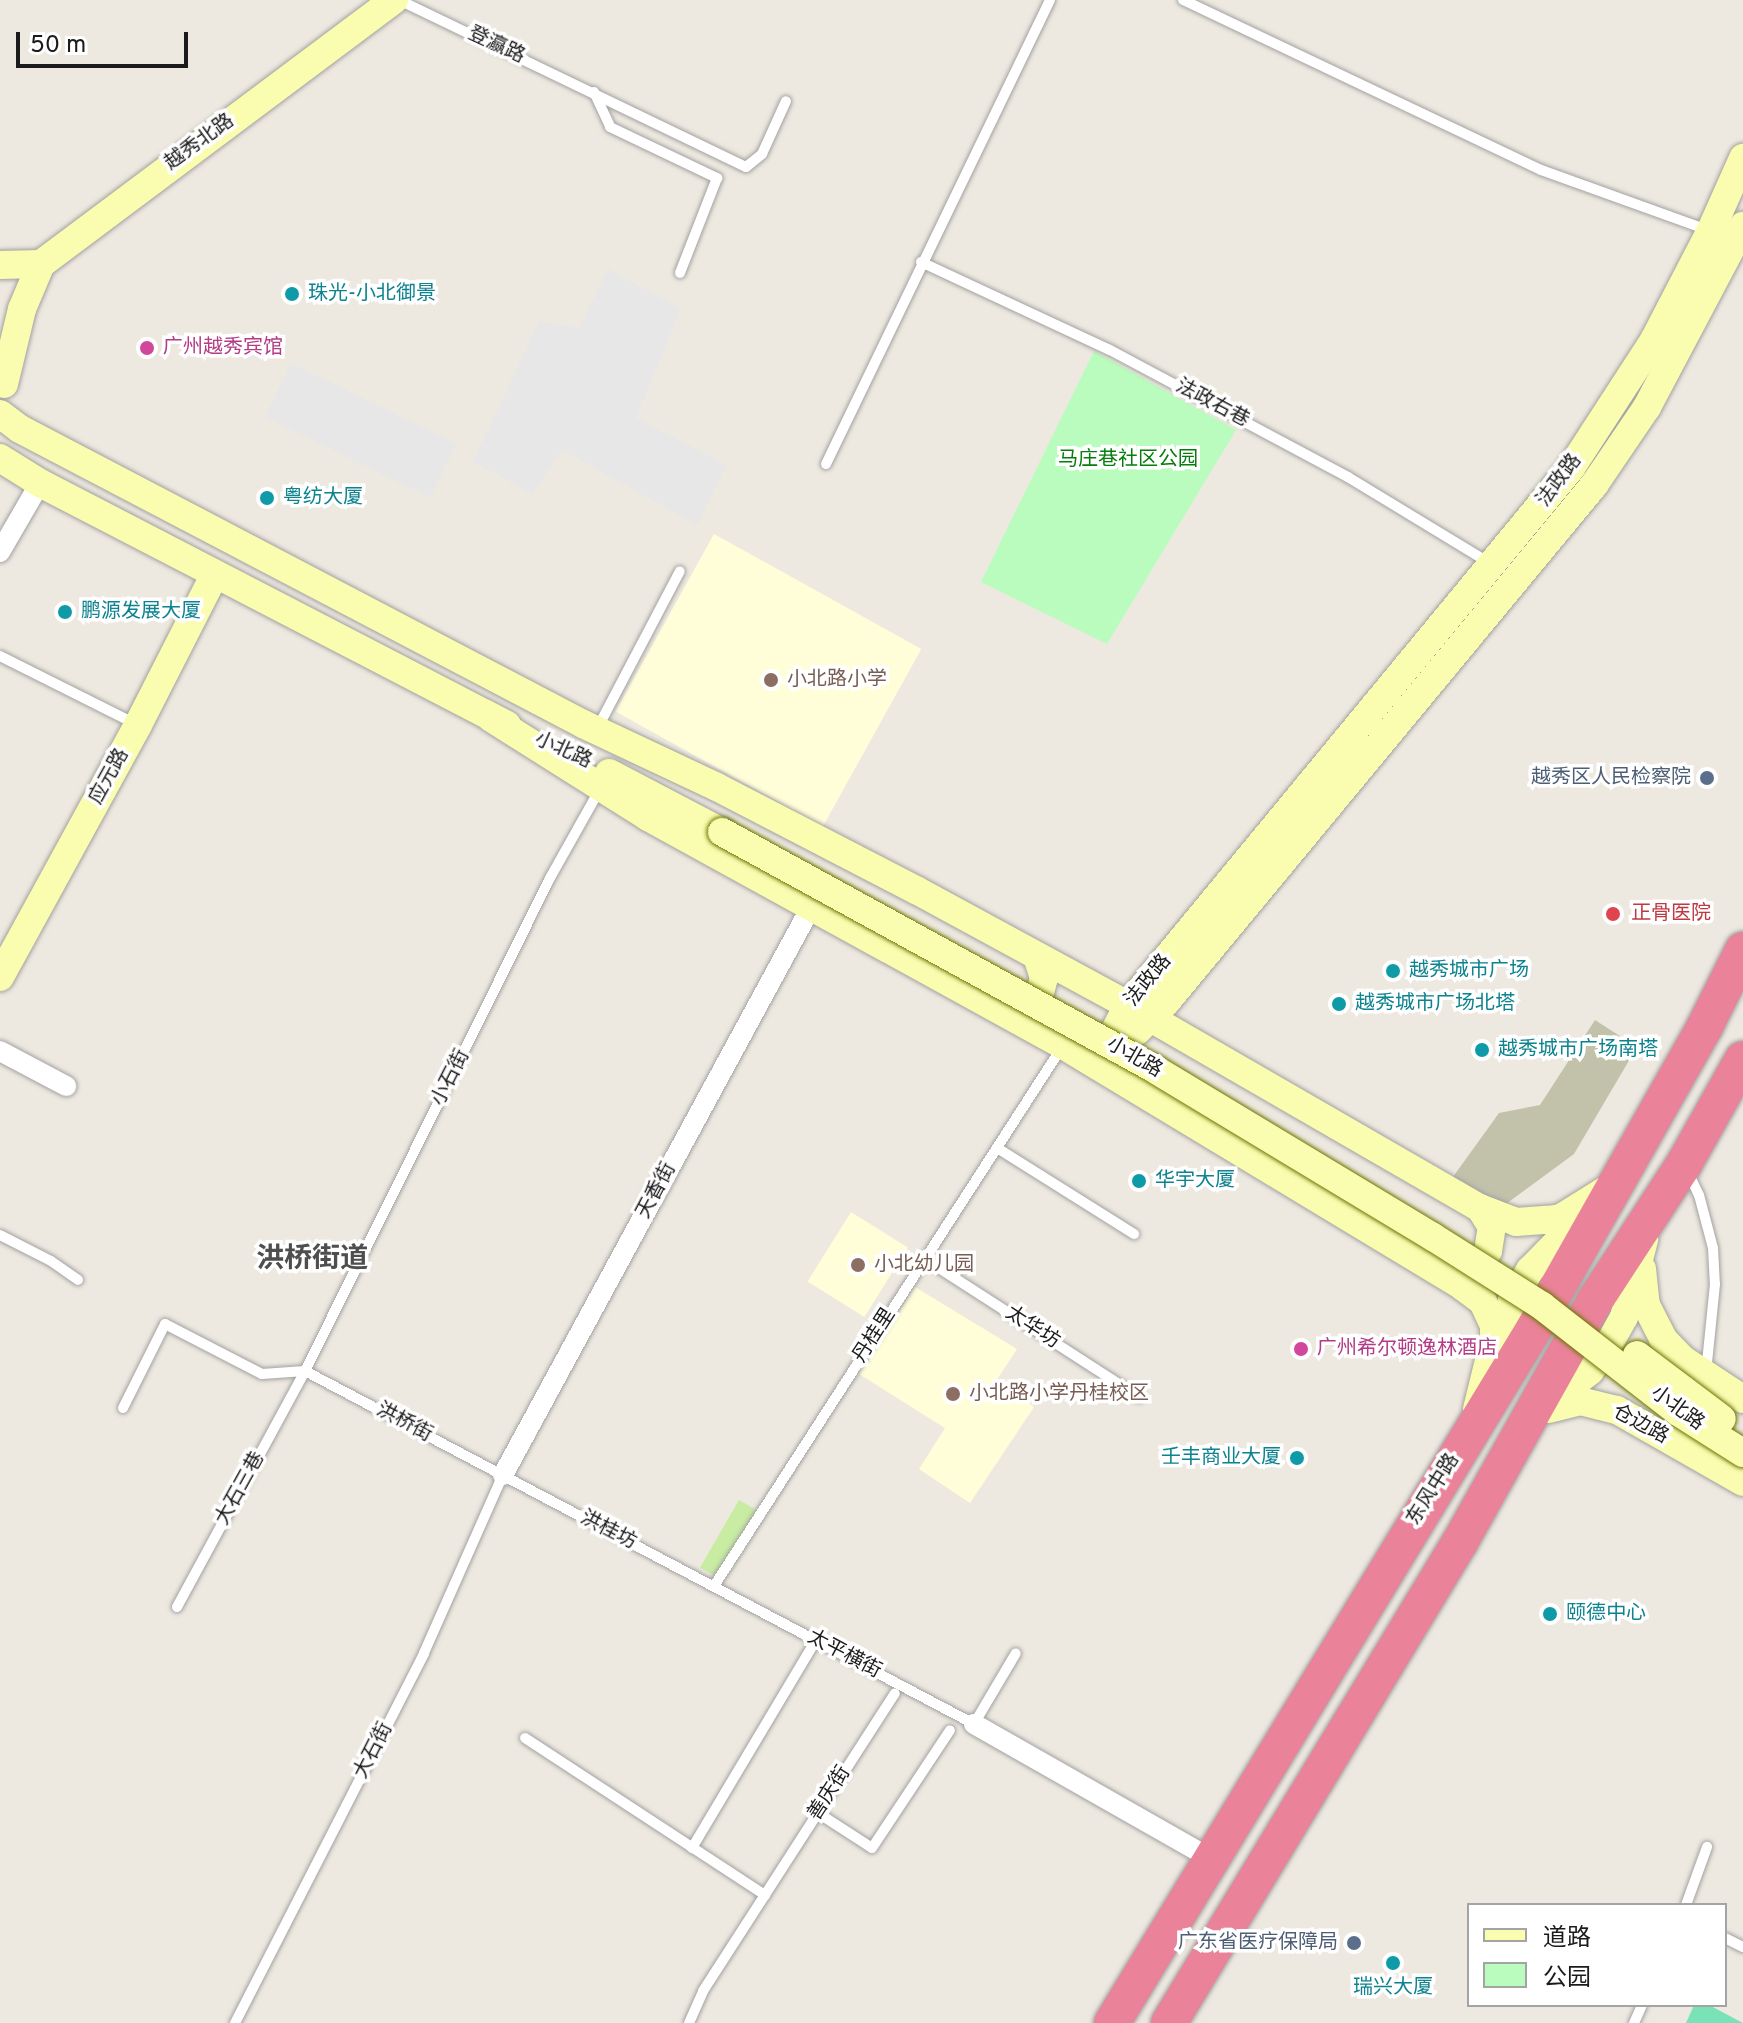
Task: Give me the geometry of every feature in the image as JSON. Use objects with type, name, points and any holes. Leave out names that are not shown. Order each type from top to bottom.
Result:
[{"type":"highway","name":"东风中路","points":[[1112,2023],[1563,1281],[1705,1026],[1743,950]]},
{"type":"highway","points":[[1169,2023],[1460,1542],[1596,1299],[1684,1164],[1743,1059]]},
{"type":"street","name":"越秀北路","points":[[41,264],[396,0]]},
{"type":"street","name":"法政路","points":[[1139,1012],[1594,485],[1647,407],[1733,235],[1743,158]]},
{"type":"street","name":"法政路","points":[[1097,1066],[1571,468],[1733,235]]},
{"type":"street","points":[[0,265],[41,264],[19,320],[4,384]]},
{"type":"street","points":[[0,329],[5,400],[10,421]]},
{"type":"street","name":"小北路","points":[[10,421],[589,727],[773,816],[1037,956],[1480,1208],[1516,1222],[1561,1218],[1615,1185]]},
{"type":"street","name":"小北路","points":[[0,458],[40,483],[491,718],[723,822],[1123,1030],[1471,1238],[1551,1291],[1695,1400],[1743,1432]]},
{"type":"street","points":[[0,552],[40,483]]},
{"type":"street","name":"应元路","points":[[0,977],[138,725],[215,574]]},
{"type":"street","name":"小北路","points":[[491,718],[601,788],[1063,1045],[1446,1275],[1483,1302],[1494,1326],[1494,1340],[1474,1425]]},
{"type":"street","name":"小北路","points":[[589,727],[723,822],[1156,1070],[1433,1237],[1542,1306],[1678,1412],[1743,1453]]},
{"type":"street","name":"天香街","points":[[503,1475],[811,907]]},
{"type":"street","points":[[999,1011],[1027,1009],[1038,1000],[1044,978],[1037,956]]},
{"type":"street","points":[[0,1051],[66,1086]]},
{"type":"street","points":[[1446,1275],[1476,1268],[1488,1251],[1492,1227],[1480,1208]]},
{"type":"street","points":[[1657,1208],[1641,1280],[1653,1323],[1682,1359],[1743,1399]]},
{"type":"street","points":[[1638,1420],[1620,1397],[1617,1382],[1623,1364],[1635,1352],[1643,1350],[1682,1359]]},
{"type":"street","name":"仓边路","points":[[1530,1417],[1580,1401],[1617,1410],[1743,1482]]},
{"type":"street","points":[[974,1724],[1212,1859]]},
{"type":"lane","name":"登瀛路","points":[[396,0],[746,167],[762,154],[786,101]]},
{"type":"lane","points":[[826,464],[1050,0]]},
{"type":"lane","points":[[1183,0],[1541,170],[1733,235]]},
{"type":"lane","points":[[594,92],[610,127],[717,178],[680,273]]},
{"type":"lane","name":"法政右巷","points":[[921,262],[1124,357],[1348,477],[1493,566]]},
{"type":"lane","points":[[589,727],[680,571]]},
{"type":"lane","points":[[0,656],[138,725]]},
{"type":"lane","name":"小石街","points":[[305,1371],[550,878],[601,788]]},
{"type":"lane","name":"丹桂里","points":[[714,1586],[1063,1045]]},
{"type":"lane","points":[[997,1148],[1134,1234]]},
{"type":"lane","points":[[1684,1164],[1699,1195],[1713,1248],[1715,1284],[1706,1375]]},
{"type":"lane","points":[[0,1235],[51,1261],[78,1280]]},
{"type":"lane","name":"太华坊","points":[[925,1259],[1139,1397]]},
{"type":"lane","points":[[123,1408],[165,1324],[262,1374],[305,1371]]},
{"type":"lane","name":"洪桥街","points":[[305,1371],[503,1475]]},
{"type":"lane","name":"大石三巷","points":[[177,1607],[305,1371]]},
{"type":"lane","name":"洪桂坊","points":[[503,1475],[714,1586]]},
{"type":"lane","name":"大石街","points":[[235,2023],[424,1653],[503,1475]]},
{"type":"lane","name":"太平横街","points":[[714,1586],[974,1724]]},
{"type":"lane","points":[[692,1848],[816,1640]]},
{"type":"lane","points":[[974,1724],[1016,1653]]},
{"type":"lane","name":"善庆街","points":[[689,2023],[703,1991],[895,1693]]},
{"type":"lane","points":[[818,1813],[872,1848],[950,1730]]},
{"type":"lane","points":[[525,1738],[765,1895]]},
{"type":"lane","points":[[1687,1903],[1707,1847]]},
{"type":"shaded area","points":[[608,269],[681,308],[636,418],[727,465],[697,525],[562,450],[533,494],[473,462],[539,321],[579,328]]},
{"type":"shaded area","points":[[291,363],[456,444],[430,498],[265,417]]},
{"type":"shaded area","name":"小北路小学","points":[[714,534],[921,649],[823,826],[616,712]]},
{"type":"shaded area","points":[[1595,1020],[1637,1047],[1574,1154],[1499,1209],[1450,1181],[1499,1113],[1540,1105]]},
{"type":"shaded area","name":"小北幼儿园","points":[[851,1212],[908,1248],[864,1317],[808,1282]]},
{"type":"shaded area","name":"小北路小学丹桂校区","points":[[915,1287],[1017,1349],[996,1381],[1034,1407],[970,1503],[919,1469],[945,1428],[859,1374]]},
{"type":"green space","name":"马庄巷社区公园","points":[[1094,351],[1236,430],[1107,644],[981,582]]},
{"type":"green space","points":[[739,1500],[758,1511],[719,1579],[700,1568]]},
{"type":"green space","points":[[1693,2007],[1713,2007],[1743,2023],[1686,2023]]},
{"type":"place","name":"珠光-小北御景","points":[[292,294]]},
{"type":"place","name":"广州越秀宾馆","points":[[147,348]]},
{"type":"place","name":"粤纺大厦","points":[[267,498]]},
{"type":"place","name":"鹏源发展大厦","points":[[65,612]]},
{"type":"place","name":"小北路小学","points":[[771,680]]},
{"type":"place","name":"越秀区人民检察院","points":[[1707,778]]},
{"type":"place","name":"正骨医院","points":[[1613,914]]},
{"type":"place","name":"越秀城市广场","points":[[1393,971]]},
{"type":"place","name":"越秀城市广场北塔","points":[[1339,1004]]},
{"type":"place","name":"越秀城市广场南塔","points":[[1482,1050]]},
{"type":"place","name":"华宇大厦","points":[[1139,1181]]},
{"type":"place","name":"小北幼儿园","points":[[858,1265]]},
{"type":"place","name":"广州希尔顿逸林酒店","points":[[1301,1349]]},
{"type":"place","name":"小北路小学丹桂校区","points":[[953,1394]]},
{"type":"place","name":"壬丰商业大厦","points":[[1297,1458]]},
{"type":"place","name":"颐德中心","points":[[1550,1614]]},
{"type":"place","name":"广东省医疗保障局","points":[[1354,1943]]},
{"type":"place","name":"瑞兴大厦","points":[[1393,1963]]},
{"type":"district","name":"洪桥街道","points":[[312,1260]]}]
